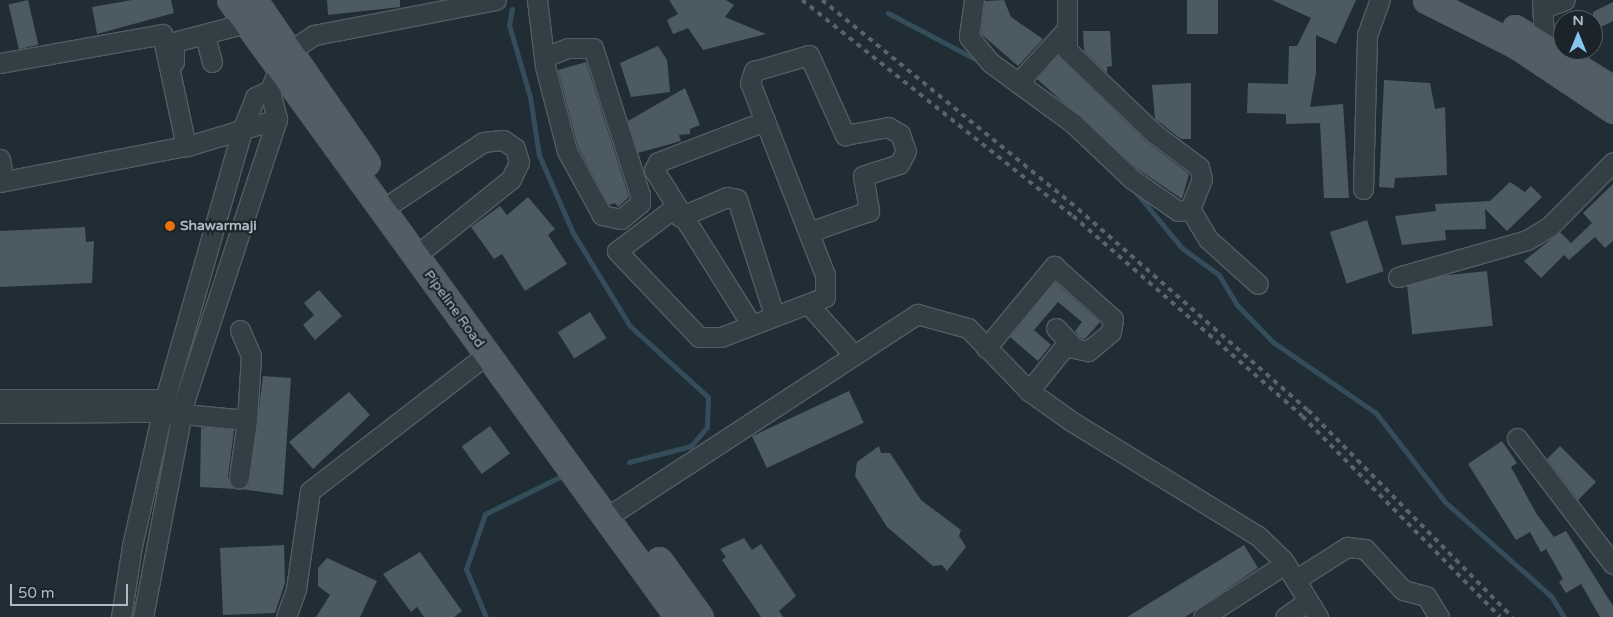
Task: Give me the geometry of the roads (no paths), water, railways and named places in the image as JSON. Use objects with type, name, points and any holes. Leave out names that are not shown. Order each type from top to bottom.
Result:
[{"type":"main road","name":"Pipeline Road","points":[[230,0],[250,11],[279,70],[487,354],[700,617]]},
{"type":"main road","points":[[1426,0],[1481,18]]},
{"type":"main road","points":[[1460,0],[1481,18],[1545,55],[1613,89]]},
{"type":"main road","points":[[1545,55],[1613,110]]},
{"type":"main road","name":"Pipeline Road","points":[[279,70],[395,201],[428,246],[614,513],[678,617]]},
{"type":"street","points":[[121,617],[164,406],[242,130],[255,97],[314,35],[432,7],[493,0]]},
{"type":"street","points":[[537,0],[545,57],[567,151],[602,215],[620,219],[640,203],[640,195],[593,48],[568,48],[545,57]]},
{"type":"street","points":[[974,0],[968,37],[991,63],[1073,123],[1132,179],[1178,211],[1190,209]]},
{"type":"street","points":[[1067,0],[1067,50],[1091,76],[1199,166],[1202,178],[1190,209]]},
{"type":"street","points":[[1362,189],[1366,35],[1380,0]]},
{"type":"street","points":[[1545,55],[1543,4],[1565,0]]},
{"type":"street","points":[[189,146],[171,46],[205,36],[250,11]]},
{"type":"street","points":[[1018,82],[1067,29]]},
{"type":"street","points":[[0,63],[162,34],[189,146]]},
{"type":"street","points":[[205,36],[212,62]]},
{"type":"street","points":[[774,315],[737,199],[727,197],[677,213],[619,245],[618,254],[699,337],[721,337],[774,315],[821,301],[828,287],[809,232],[750,82],[752,73],[809,55],[845,135],[888,127],[905,144],[899,164],[863,176],[869,211],[809,232]]},
{"type":"street","points":[[143,617],[183,409],[277,119],[279,70]]},
{"type":"street","points":[[0,159],[2,181],[189,146],[277,119]]},
{"type":"street","points":[[751,324],[677,213],[655,175],[654,165],[765,121]]},
{"type":"street","points":[[395,201],[483,142],[503,140],[516,148],[518,166],[502,188],[428,246]]},
{"type":"street","points":[[1398,277],[1527,240],[1549,227],[1613,162]]},
{"type":"street","points":[[1190,209],[1208,239],[1258,284]]},
{"type":"street","points":[[986,348],[1054,266],[1113,319],[1111,332],[1094,348],[1082,352],[1071,344],[1056,328]]},
{"type":"street","points":[[809,305],[853,354]]},
{"type":"street","points":[[614,513],[853,354],[917,314],[968,328],[1029,391],[1258,536],[1290,572],[1313,609],[1285,617]]},
{"type":"street","points":[[239,478],[247,420],[251,356],[240,330]]},
{"type":"street","points":[[1029,391],[1071,344]]},
{"type":"street","points":[[286,617],[296,589],[310,491],[487,354]]},
{"type":"street","points":[[0,399],[91,406],[164,406],[247,420]]},
{"type":"street","points":[[0,413],[91,406]]},
{"type":"street","points":[[1517,438],[1613,564]]},
{"type":"street","points":[[1203,617],[1290,572],[1347,547],[1364,549],[1403,590],[1426,596],[1439,617]]},
{"type":"waterway","points":[[512,9],[509,25],[530,97],[539,155],[573,233],[630,326],[708,397],[707,427],[691,446],[629,462]]},
{"type":"waterway","points":[[888,13],[977,60]]},
{"type":"waterway","points":[[999,79],[1046,114]]},
{"type":"waterway","points":[[1134,190],[1182,248],[1219,275],[1237,305],[1273,342],[1376,413],[1445,502],[1551,596],[1564,617]]},
{"type":"waterway","points":[[486,617],[466,569],[485,514],[560,477]]},
{"type":"railway","points":[[802,0],[1073,216],[1302,416],[1500,617]]},
{"type":"railway","points":[[822,0],[1078,209],[1308,410],[1512,617]]},
{"type":"place","name":"Shawarmaji","points":[[170,226]]}]
